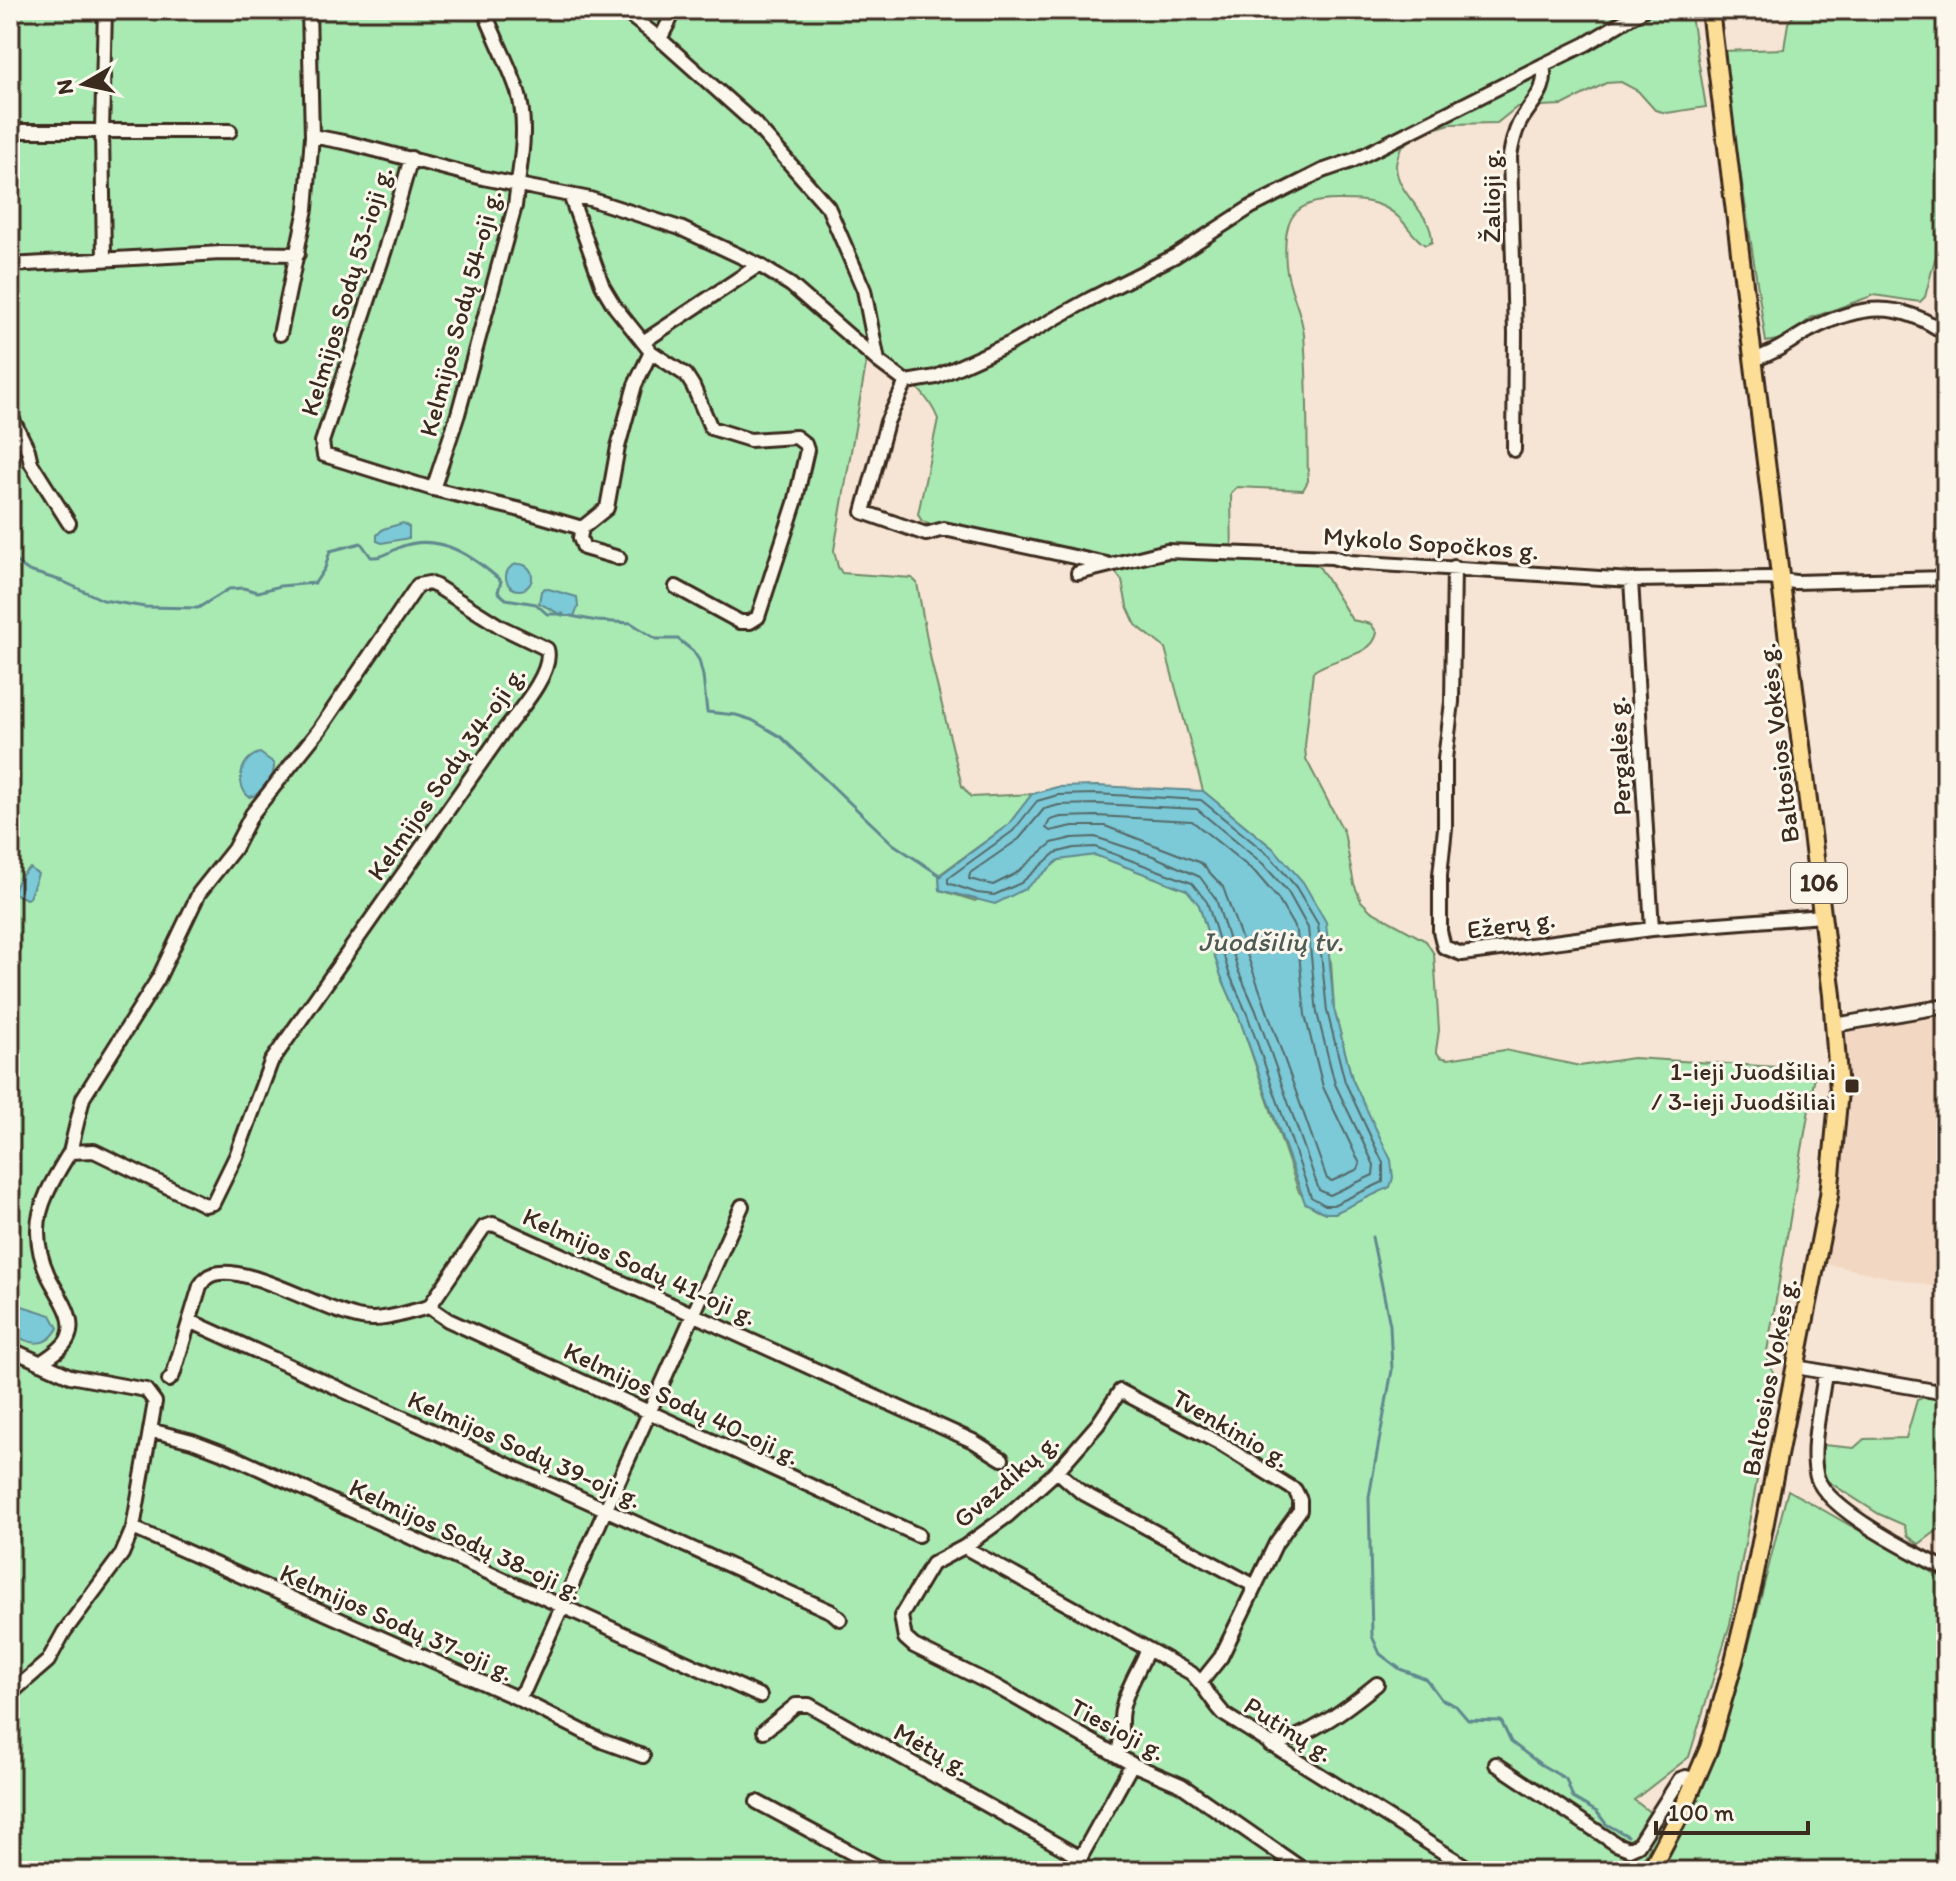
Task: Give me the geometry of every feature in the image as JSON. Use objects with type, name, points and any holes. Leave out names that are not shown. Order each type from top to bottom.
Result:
[{"type":"main road","name":"Baltosios Vokės g.","points":[[1697,1780],[1734,1661],[1753,1583],[1829,1196],[1839,1091],[1823,916],[1710,10]]},
{"type":"main road","name":"106","points":[[1650,1871],[1697,1780]]},
{"type":"street","points":[[104,259],[102,131],[105,10]]},
{"type":"street","points":[[280,334],[306,209],[312,136],[309,10]]},
{"type":"street","name":"Kelmijos Sodų 54-oji g.","points":[[433,489],[458,414],[515,206],[522,137],[518,94],[484,10]]},
{"type":"street","points":[[623,10],[754,123],[828,207],[864,290],[878,361]]},
{"type":"street","points":[[660,39],[675,10]]},
{"type":"street","points":[[312,136],[517,185],[590,199],[680,228],[759,265],[791,285],[906,382],[936,377],[1009,344],[1175,256],[1251,207],[1322,171],[1354,160],[1586,44],[1643,10]]},
{"type":"street","name":"Žalioji g.","points":[[1514,450],[1515,333],[1510,156],[1512,139],[1520,121],[1540,94],[1544,82],[1543,65]]},
{"type":"street","points":[[10,131],[230,131]]},
{"type":"street","name":"Kelmijos Sodų 53-ioji g.","points":[[411,158],[322,449],[327,458],[582,528]]},
{"type":"street","points":[[570,195],[603,287],[615,307],[647,347],[686,375],[711,428],[750,440],[796,437],[807,450],[795,503],[758,617],[750,622],[740,622],[676,587]]},
{"type":"street","points":[[10,265],[221,253],[298,254]]},
{"type":"street","points":[[619,558],[584,548],[580,538],[582,528],[604,513],[610,501],[625,422],[647,347],[759,265]]},
{"type":"street","points":[[1755,359],[1773,353],[1839,317],[1871,309],[1889,308],[1914,314],[1946,334]]},
{"type":"street","points":[[906,382],[887,422],[863,512],[926,534],[944,529],[1110,565]]},
{"type":"street","points":[[10,414],[31,463],[69,523]]},
{"type":"street","name":"Mykolo Sopočkos g.","points":[[1078,573],[1167,551],[1197,550],[1631,580],[1946,578]]},
{"type":"street","name":"Ežerų g.","points":[[1454,567],[1452,702],[1445,759],[1445,828],[1440,875],[1440,931],[1444,947],[1462,954],[1652,929],[1823,916]]},
{"type":"street","name":"Pergalės g.","points":[[1631,580],[1652,929]]},
{"type":"street","name":"Kelmijos Sodų 34-oji g.","points":[[40,1363],[63,1345],[69,1332],[65,1306],[43,1261],[38,1229],[40,1213],[70,1152],[83,1098],[158,979],[199,893],[234,849],[252,814],[319,730],[413,590],[422,583],[429,583],[501,627],[547,649],[549,661],[532,693],[271,1062],[236,1156],[213,1203],[205,1205],[94,1151],[70,1152]]},
{"type":"street","points":[[1835,1025],[1946,1006]]},
{"type":"street","points":[[517,1698],[525,1689],[742,1206]]},
{"type":"street","name":"Kelmijos Sodų 41-oji g.","points":[[429,1307],[484,1227],[493,1224],[973,1441],[1002,1459]]},
{"type":"street","points":[[169,1380],[208,1276],[221,1273],[247,1277],[367,1319],[429,1307]]},
{"type":"street","name":"Kelmijos Sodų 40-oji g.","points":[[429,1307],[448,1320],[918,1535]]},
{"type":"street","name":"Kelmijos Sodų 39-oji g.","points":[[190,1321],[832,1612],[840,1619]]},
{"type":"street","points":[[10,1349],[70,1376],[136,1387],[152,1395],[155,1402],[133,1528],[122,1554],[64,1632],[48,1661],[10,1694]]},
{"type":"street","points":[[1796,1367],[1946,1393]]},
{"type":"street","points":[[1825,1372],[1815,1450],[1817,1477],[1823,1490],[1843,1508],[1946,1569]]},
{"type":"street","name":"Gvazdikų g.","points":[[905,1638],[901,1616],[932,1564],[964,1547],[1007,1516],[1057,1471],[1098,1424],[1120,1391]]},
{"type":"street","name":"Tvenkinio g.","points":[[1120,1391],[1219,1443],[1298,1495],[1300,1510],[1276,1543],[1221,1657],[1201,1682]]},
{"type":"street","name":"Kelmijos Sodų 38-oji g.","points":[[150,1430],[234,1457],[760,1696]]},
{"type":"street","points":[[1057,1471],[1081,1492],[1255,1586]]},
{"type":"street","name":"Kelmijos Sodų 37-oji g.","points":[[133,1528],[517,1698],[602,1741],[643,1756]]},
{"type":"street","name":"Putinų g.","points":[[964,1547],[1191,1673],[1201,1682],[1213,1704],[1225,1715],[1473,1871]]},
{"type":"street","name":"Tiesioji g.","points":[[905,1638],[914,1646],[995,1686],[1132,1764],[1192,1792],[1305,1871]]},
{"type":"street","points":[[1117,1754],[1121,1713],[1147,1651]]},
{"type":"street","points":[[1270,1745],[1307,1732],[1346,1709],[1377,1684]]},
{"type":"street","name":"Mėtų g.","points":[[764,1731],[796,1705],[809,1705],[1081,1858]]},
{"type":"street","points":[[1073,1871],[1132,1764]]},
{"type":"street","points":[[1496,1764],[1616,1844],[1629,1849],[1638,1845],[1680,1779],[1697,1780]]},
{"type":"street","points":[[757,1802],[885,1871]]},
{"type":"shaded area","points":[[1946,1012],[1946,1289],[1822,1263],[1845,1114],[1847,1076],[1842,1034]]},
{"type":"green space","points":[[10,10],[1690,10],[1706,107],[1667,113],[1655,110],[1638,91],[1621,82],[1606,83],[1563,105],[1517,107],[1497,123],[1450,124],[1421,133],[1401,147],[1396,166],[1402,186],[1431,232],[1432,242],[1425,245],[1393,212],[1369,202],[1311,203],[1294,215],[1289,224],[1285,249],[1289,283],[1304,335],[1308,481],[1303,490],[1237,487],[1231,493],[1232,560],[1313,563],[1320,568],[1352,620],[1371,624],[1377,633],[1374,641],[1360,652],[1313,672],[1306,759],[1344,832],[1354,884],[1361,901],[1371,911],[1426,941],[1434,954],[1439,1030],[1436,1051],[1440,1057],[1448,1059],[1505,1050],[1580,1066],[1633,1058],[1810,1069],[1815,1075],[1766,1357],[1776,1378],[1730,1624],[1689,1757],[1634,1800],[1664,1823],[1636,1871],[10,1871]],"holes":[[[869,347],[917,388],[938,419],[918,514],[921,520],[930,525],[1101,560],[1110,565],[1122,581],[1127,606],[1136,625],[1165,648],[1203,791],[1276,851],[1331,962],[1334,1009],[1352,1079],[1370,1118],[1335,1213],[1310,1205],[1299,1192],[1239,1017],[1221,976],[1199,905],[1187,890],[1095,855],[1059,860],[975,901],[940,890],[939,875],[1008,825],[1032,794],[971,797],[962,786],[931,661],[917,583],[912,578],[842,573],[838,567],[834,550]]]},
{"type":"green space","points":[[1798,10],[1946,10],[1946,237],[1935,259],[1925,297],[1920,302],[1874,295],[1811,318],[1787,338],[1766,342],[1722,51],[1784,49],[1788,23]]},
{"type":"green space","points":[[1927,1396],[1946,1401],[1946,1524],[1919,1544],[1908,1536],[1904,1525],[1879,1514],[1826,1480],[1820,1458],[1824,1445],[1854,1448],[1864,1439],[1906,1438],[1917,1400]]},
{"type":"green space","points":[[1788,1490],[1946,1580],[1946,1871],[1660,1871],[1705,1781],[1722,1734],[1738,1685]]},
{"type":"water","points":[[403,523],[409,527],[409,538],[382,543],[377,541],[377,535],[383,529]]},
{"type":"water","points":[[519,564],[528,568],[532,577],[528,586],[519,590],[510,586],[506,577],[510,568]]},
{"type":"water","points":[[545,588],[577,597],[578,607],[574,616],[563,616],[539,603],[541,591]]},
{"type":"water","points":[[260,753],[274,763],[272,774],[263,789],[249,797],[242,785],[242,772],[248,760]]},
{"type":"water","name":"Juodšilių tv.","points":[[1057,787],[1203,791],[1276,851],[1303,882],[1326,922],[1334,1009],[1352,1079],[1391,1160],[1393,1178],[1390,1187],[1335,1213],[1325,1213],[1305,1203],[1239,1017],[1221,976],[1199,905],[1187,890],[1095,855],[1059,860],[1025,889],[995,904],[940,890],[939,876],[1008,825],[1032,794]]},
{"type":"water","points":[[30,868],[38,874],[26,899],[14,890],[19,879]]},
{"type":"water","points":[[22,1306],[51,1315],[58,1328],[49,1339],[38,1343],[14,1334],[11,1325]]},
{"type":"waterway","points":[[10,553],[16,562],[29,571],[62,581],[103,600],[145,607],[198,608],[229,589],[243,588],[258,592],[280,586],[315,583],[325,568],[330,551],[361,543],[371,557],[375,557],[414,543],[428,542],[454,549],[479,563],[501,581],[498,592],[506,599],[536,604],[547,614],[563,614]]},
{"type":"waterway","points":[[571,616],[631,623],[656,639],[678,639],[699,660],[707,712],[752,720],[781,737],[893,844],[941,876]]},
{"type":"waterway","points":[[1372,1237],[1390,1325],[1392,1370],[1369,1497],[1372,1636],[1380,1654],[1400,1669],[1426,1679],[1441,1699],[1456,1706],[1468,1720],[1501,1721],[1511,1742],[1566,1779],[1573,1798],[1597,1812],[1606,1824],[1628,1836]]},
{"type":"waterway","points":[[1693,1864],[1703,1871]]},
{"type":"place","name":"1-ieji Juodšiliai / 3-ieji Juodšiliai","points":[[1852,1086]]}]
